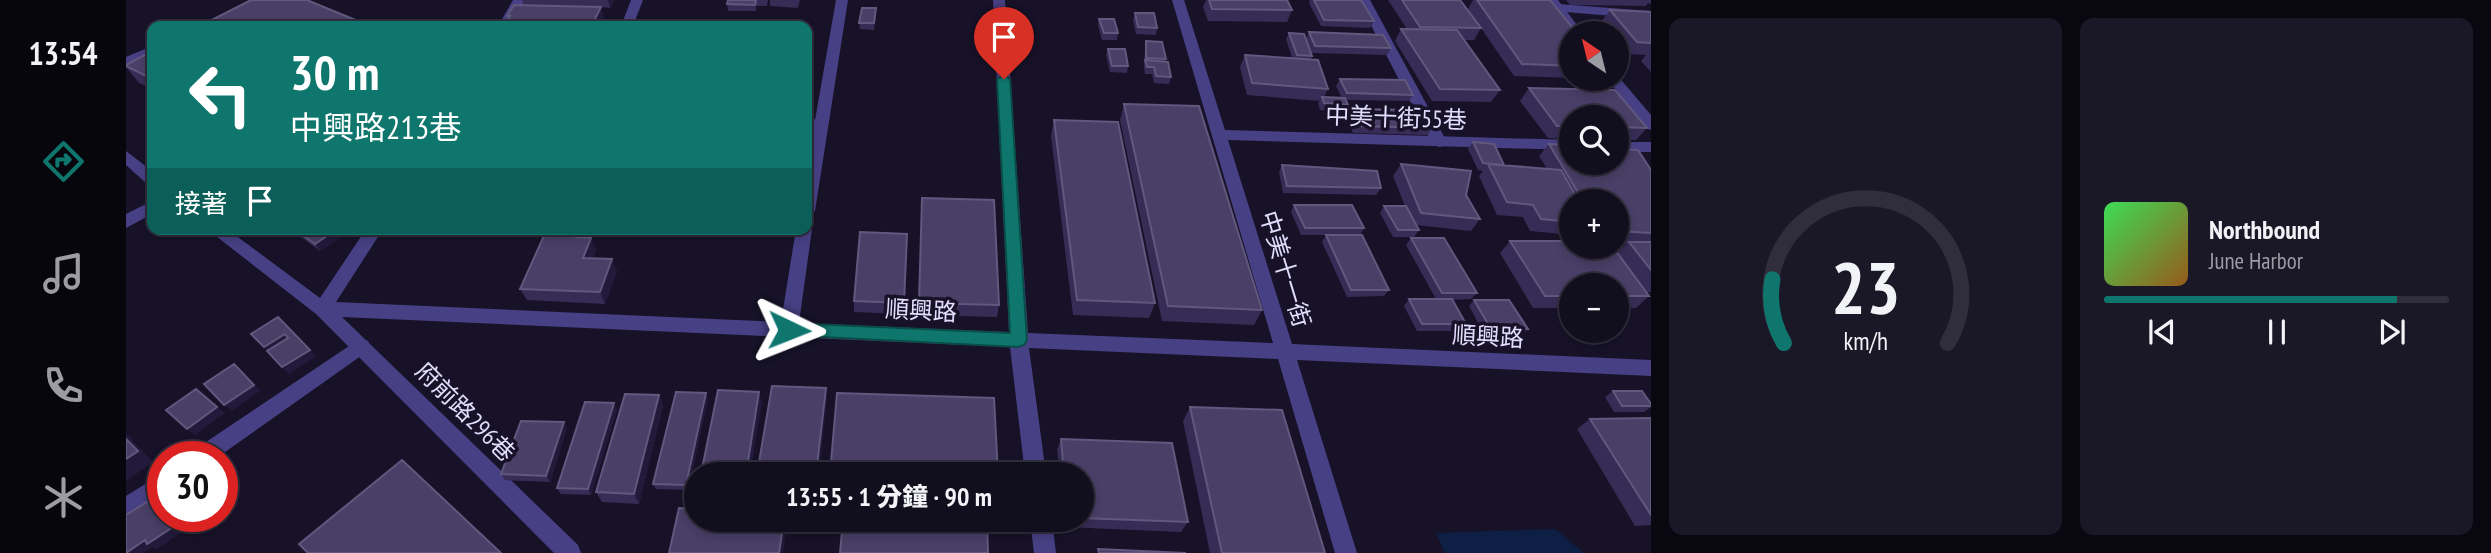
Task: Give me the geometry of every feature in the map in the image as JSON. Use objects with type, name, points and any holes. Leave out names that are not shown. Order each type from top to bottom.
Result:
[{"type":"street","points":[[507,21],[519,0]]},
{"type":"street","points":[[629,21],[637,0]]},
{"type":"street","points":[[813,123],[842,0]]},
{"type":"street","points":[[999,0],[1018,340],[1033,462]]},
{"type":"street","name":"中美十一街","points":[[1178,0],[1346,553]]},
{"type":"street","points":[[1364,0],[1439,142]]},
{"type":"street","points":[[1554,4],[1651,15]]},
{"type":"street","points":[[1554,4],[1567,21]]},
{"type":"street","points":[[126,62],[147,52]]},
{"type":"street","points":[[1624,91],[1651,125]]},
{"type":"street","name":"中美十街55巷","points":[[1219,135],[1559,145]]},
{"type":"street","points":[[1629,147],[1651,148]]},
{"type":"street","points":[[126,156],[147,175]]},
{"type":"street","points":[[126,222],[147,210]]},
{"type":"street","points":[[223,235],[322,309],[371,235]]},
{"type":"street","points":[[789,330],[803,235]]},
{"type":"street","name":"順興路","points":[[322,309],[1651,369]]},
{"type":"street","name":"府前路296巷","points":[[322,309],[570,553]]},
{"type":"street","points":[[224,441],[361,346]]},
{"type":"street","points":[[126,509],[147,494]]},
{"type":"street","points":[[1042,532],[1045,553]]},
{"type":"water","points":[[1555,529],[1584,553],[1445,553],[1436,533]]},
{"type":"building","points":[[251,0],[307,0],[358,21],[210,21]]},
{"type":"building","points":[[728,0],[756,1],[755,5],[727,4]]},
{"type":"building","points":[[1209,0],[1287,0],[1292,10],[1212,9]]},
{"type":"building","points":[[1314,0],[1361,0],[1374,21],[1324,20]]},
{"type":"building","points":[[1402,0],[1460,0],[1481,28],[1420,27]]},
{"type":"building","points":[[1477,0],[1550,0],[1567,21],[1559,21],[1559,65],[1522,64]]},
{"type":"building","points":[[514,5],[601,7],[594,21],[507,21],[510,16],[507,16]]},
{"type":"building","points":[[862,8],[876,8],[874,23],[859,23]]},
{"type":"building","points":[[1610,10],[1651,12],[1651,43],[1637,42],[1629,33],[1629,21],[1619,21]]},
{"type":"building","points":[[1135,13],[1154,13],[1157,28],[1138,27]]},
{"type":"building","points":[[1099,19],[1114,19],[1118,33],[1104,33]]},
{"type":"building","points":[[1401,29],[1457,30],[1500,90],[1440,89]]},
{"type":"building","points":[[1309,32],[1383,35],[1391,48],[1315,46]]},
{"type":"building","points":[[1289,33],[1304,34],[1312,56],[1297,55]]},
{"type":"building","points":[[1146,41],[1162,42],[1166,59],[1146,58]]},
{"type":"building","points":[[1108,49],[1125,49],[1128,66],[1112,66]]},
{"type":"building","points":[[147,54],[147,76],[126,66]]},
{"type":"building","points":[[1245,55],[1318,60],[1328,89],[1252,83]]},
{"type":"building","points":[[1145,60],[1168,62],[1171,77],[1156,76],[1154,67],[1147,67]]},
{"type":"building","points":[[1340,79],[1405,80],[1413,95],[1347,93]]},
{"type":"building","points":[[1529,88],[1616,91],[1628,105],[1559,105],[1557,126]]},
{"type":"building","points":[[1322,97],[1345,98],[1348,105],[1324,103]]},
{"type":"building","points":[[1124,104],[1199,106],[1262,310],[1168,306]]},
{"type":"building","points":[[1629,107],[1647,128],[1629,127]]},
{"type":"building","points":[[1349,109],[1422,110],[1432,128],[1357,126]]},
{"type":"building","points":[[1054,120],[1118,122],[1155,303],[1077,300]]},
{"type":"building","points":[[1473,142],[1494,144],[1504,165],[1483,163]]},
{"type":"building","points":[[1549,144],[1559,144],[1559,161]]},
{"type":"building","points":[[1629,150],[1638,150],[1651,170],[1651,233],[1629,232],[1629,189],[1576,189],[1567,175],[1629,175]]},
{"type":"building","points":[[1401,164],[1471,171],[1466,195],[1480,219],[1421,213]]},
{"type":"building","points":[[1488,164],[1559,170],[1559,175],[1564,175],[1572,189],[1559,189],[1559,221],[1541,219],[1533,205],[1507,202]]},
{"type":"building","points":[[1282,165],[1377,171],[1381,188],[1287,186]]},
{"type":"building","points":[[922,198],[994,200],[999,305],[919,303]]},
{"type":"building","points":[[1294,205],[1352,205],[1364,228],[1305,228]]},
{"type":"building","points":[[1384,206],[1406,206],[1419,230],[1398,230]]},
{"type":"building","points":[[860,232],[907,234],[904,303],[854,301]]},
{"type":"building","points":[[302,235],[328,235],[315,244]]},
{"type":"building","points":[[544,235],[591,238],[583,258],[612,259],[600,292],[520,289]]},
{"type":"building","points":[[1326,235],[1362,235],[1389,290],[1351,290]]},
{"type":"building","points":[[1411,238],[1444,238],[1477,293],[1442,293]]},
{"type":"building","points":[[1510,241],[1559,241],[1559,259],[1622,259],[1649,296],[1629,296],[1629,273],[1559,273],[1559,296],[1545,296]]},
{"type":"building","points":[[1629,242],[1651,242],[1651,270]]},
{"type":"building","points":[[1409,299],[1452,299],[1466,324],[1422,324]]},
{"type":"building","points":[[1474,300],[1509,300],[1528,329],[1491,329]]},
{"type":"building","points":[[278,317],[310,350],[282,367],[267,351],[288,338],[285,334],[264,347],[251,334]]},
{"type":"building","points":[[234,364],[254,385],[224,405],[204,384]]},
{"type":"building","points":[[772,386],[826,388],[817,462],[759,462]]},
{"type":"building","points":[[196,389],[217,407],[187,429],[166,410]]},
{"type":"building","points":[[718,390],[759,392],[748,462],[703,462]]},
{"type":"building","points":[[1613,391],[1642,391],[1651,406],[1622,406]]},
{"type":"building","points":[[676,392],[706,393],[691,462],[684,462],[684,485],[653,484]]},
{"type":"building","points":[[837,393],[994,398],[997,462],[831,462]]},
{"type":"building","points":[[625,394],[659,395],[634,494],[596,492]]},
{"type":"building","points":[[585,402],[614,403],[588,489],[557,488]]},
{"type":"building","points":[[1190,407],[1282,410],[1325,553],[1222,553]]},
{"type":"building","points":[[1651,418],[1651,515],[1590,419]]},
{"type":"building","points":[[521,421],[564,422],[546,476],[501,474]]},
{"type":"building","points":[[126,439],[138,451],[126,459]]},
{"type":"building","points":[[1061,439],[1172,443],[1188,522],[1094,518],[1094,462],[1063,462]]},
{"type":"building","points":[[402,460],[501,553],[308,553],[299,544]]},
{"type":"building","points":[[147,502],[147,532],[165,532],[147,544],[145,540],[126,553],[126,515]]},
{"type":"building","points":[[679,508],[684,508],[684,532],[782,532],[779,553],[669,553]]},
{"type":"building","points":[[842,532],[987,532],[988,553],[840,553]]},
{"type":"building","points":[[1098,549],[1186,553],[1099,553]]},
{"type":"route","points":[[789,330],[1018,340],[1004,79]]}]
